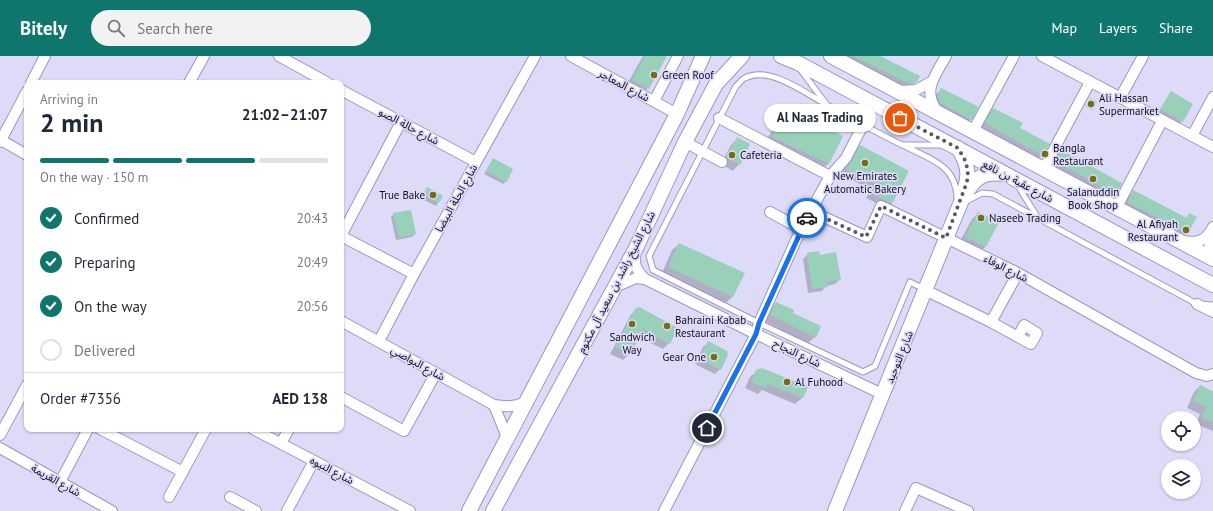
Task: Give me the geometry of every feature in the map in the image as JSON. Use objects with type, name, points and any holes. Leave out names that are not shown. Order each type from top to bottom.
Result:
[{"type":"street","points":[[33,80],[45,56]]},
{"type":"street","points":[[191,80],[204,56]]},
{"type":"street","points":[[279,56],[323,80]]},
{"type":"street","name":"شارع الحلة البيضا","points":[[379,341],[414,274],[535,56]]},
{"type":"street","name":"شارع المعاجر","points":[[571,56],[677,114]]},
{"type":"street","points":[[654,101],[678,56]]},
{"type":"street","name":"شارع الشيخ راشد بن سعيد آل مكتوم","points":[[469,511],[529,400],[677,114],[703,56]]},
{"type":"street","name":"شارع الشيخ راشد بن سعيد آل مكتوم","points":[[494,511],[636,248],[685,142],[716,84],[742,56]]},
{"type":"street","points":[[831,56],[1212,258]]},
{"type":"street","points":[[936,111],[931,103],[929,92],[931,82],[946,56]]},
{"type":"street","points":[[973,131],[1014,56]]},
{"type":"street","points":[[1042,56],[1213,147]]},
{"type":"street","points":[[1120,98],[1143,56]]},
{"type":"street","name":"شارع عقبة بن نافع","points":[[787,58],[1213,285]]},
{"type":"street","points":[[898,91],[916,90],[931,82]]},
{"type":"street","points":[[1044,168],[1090,82]]},
{"type":"street","name":"شارع حالة الصو","points":[[344,95],[401,122],[476,162]]},
{"type":"street","points":[[24,97],[0,141],[24,153]]},
{"type":"street","points":[[1192,136],[1213,97]]},
{"type":"street","points":[[719,118],[830,176]]},
{"type":"street","points":[[1118,207],[1162,121]]},
{"type":"street","points":[[344,230],[401,122]]},
{"type":"street","points":[[664,511],[756,334],[759,323],[810,211],[830,176],[846,158],[863,125]]},
{"type":"street","points":[[685,142],[722,162]]},
{"type":"street","name":"شارع التوحيد","points":[[835,511],[884,394],[959,205],[968,171],[965,160],[954,147]]},
{"type":"street","name":"شارع التوحيد","points":[[959,205],[970,186],[981,175],[992,173],[1010,176]]},
{"type":"street","name":"شارع الوفاء","points":[[810,211],[866,237],[881,206],[1018,273],[1196,373],[1207,376],[1213,374]]},
{"type":"street","points":[[770,212],[801,229]]},
{"type":"street","points":[[1212,258],[1208,237],[1213,227]]},
{"type":"street","points":[[1182,241],[1196,241],[1208,237]]},
{"type":"street","points":[[344,238],[414,274]]},
{"type":"street","name":"شارع النجاح","points":[[636,248],[634,262],[636,270],[645,279],[756,334],[884,394]]},
{"type":"street","points":[[991,322],[1018,273]]},
{"type":"street","points":[[615,287],[636,278],[645,279]]},
{"type":"street","points":[[925,290],[991,322],[1018,337]]},
{"type":"street","points":[[1197,304],[1213,312]]},
{"type":"street","name":"شارع البواصي","points":[[344,326],[379,341],[494,405],[507,407],[517,406],[529,400]]},
{"type":"street","points":[[344,399],[404,432],[436,373]]},
{"type":"street","points":[[0,435],[24,391]]},
{"type":"street","points":[[494,405],[508,440]]},
{"type":"street","points":[[60,482],[86,432]]},
{"type":"street","points":[[106,432],[183,472]]},
{"type":"street","points":[[169,497],[204,432]]},
{"type":"street","name":"شارع النيوه","points":[[259,432],[405,510]]},
{"type":"street","points":[[281,444],[287,432]]},
{"type":"street","name":"شارع القريمة","points":[[0,448],[112,511]]},
{"type":"street","points":[[287,511],[314,461]]},
{"type":"street","points":[[483,485],[491,482],[496,485],[497,491],[486,511]]},
{"type":"street","points":[[905,511],[916,488],[968,511]]},
{"type":"street","points":[[230,497],[256,511]]},
{"type":"lane","points":[[787,58],[827,106]]},
{"type":"lane","points":[[925,290],[910,282],[875,366],[863,372],[759,323],[653,270],[648,256],[736,86],[745,78],[757,74],[772,76],[788,83],[827,106],[902,144],[948,170],[954,178],[959,205],[982,193],[993,194],[1197,304],[1213,305]]},
{"type":"lane","points":[[902,144],[954,147]]},
{"type":"lane","points":[[1010,176],[1038,218]]},
{"type":"building","points":[[645,56],[667,56],[649,89],[632,80]]},
{"type":"building","points":[[853,56],[880,56],[920,76],[917,82],[910,84]]},
{"type":"building","points":[[941,88],[979,107],[972,120],[940,103],[937,96]]},
{"type":"building","points":[[1171,91],[1193,104],[1183,122],[1160,109]]},
{"type":"building","name":"Ali Hassan Supermarket","points":[[1090,98],[1097,102],[1092,110],[1085,106]]},
{"type":"building","points":[[786,107],[843,136],[829,164],[771,136]]},
{"type":"building","points":[[993,108],[1023,123],[1020,128],[1050,144],[1043,156],[985,123]]},
{"type":"building","points":[[737,137],[750,144],[740,165],[726,158]]},
{"type":"building","points":[[860,145],[909,171],[892,204],[871,193],[876,184],[845,169],[852,161]]},
{"type":"building","points":[[1061,150],[1122,183],[1116,195],[1055,161]]},
{"type":"building","points":[[493,158],[513,169],[507,182],[486,171]]},
{"type":"building","name":"True Bake","points":[[427,187],[443,196],[439,203],[423,195]]},
{"type":"building","points":[[1133,190],[1187,218],[1189,213],[1197,217],[1188,233],[1127,202]]},
{"type":"building","points":[[411,210],[416,234],[399,238],[393,213]]},
{"type":"building","points":[[978,212],[999,222],[986,247],[965,237]]},
{"type":"building","points":[[679,243],[745,273],[733,297],[668,267]]},
{"type":"building","points":[[819,251],[820,255],[836,252],[841,280],[827,282],[828,287],[812,289],[807,253]]},
{"type":"building","points":[[776,302],[794,310],[793,313],[821,326],[816,338],[770,315]]},
{"type":"building","points":[[639,307],[678,328],[670,344],[643,330],[630,355],[615,347],[636,308]]},
{"type":"building","name":"Gear One","points":[[708,341],[727,351],[728,355],[721,370],[699,359]]},
{"type":"building","points":[[762,368],[808,387],[803,398],[767,384],[766,388],[751,382],[756,370]]},
{"type":"building","points":[[1200,385],[1212,391],[1213,390],[1213,422],[1202,418],[1206,407],[1193,401]]},
{"type":"way so far","points":[[807,218],[810,211],[866,237],[881,206],[946,238],[961,202],[967,182],[968,171],[965,160],[958,148],[900,118]]},
{"type":"place","name":"Green Roof","points":[[654,75]]},
{"type":"place","name":"Ali Hassan Supermarket","points":[[1091,104]]},
{"type":"place","name":"Al Naas Trading","points":[[900,118]]},
{"type":"place","name":"Bangla Restaurant","points":[[1045,154]]},
{"type":"place","name":"Cafeteria","points":[[732,155]]},
{"type":"place","name":"New Emirates Automatic Bakery","points":[[865,163]]},
{"type":"place","name":"Salanuddin Book Shop","points":[[1093,179]]},
{"type":"place","name":"True Bake","points":[[433,195]]},
{"type":"place","name":"Naseeb Trading","points":[[981,218]]},
{"type":"place","name":"Al Afiyah Restaurant","points":[[1186,230]]},
{"type":"place","name":"Sandwich Way","points":[[632,324]]},
{"type":"place","name":"Bahraini Kabab Restaurant","points":[[667,326]]},
{"type":"place","name":"Gear One","points":[[714,357]]},
{"type":"place","name":"Al Fuhood","points":[[787,382]]},
{"type":"route","points":[[707,428],[756,334],[759,323],[807,218]]}]
